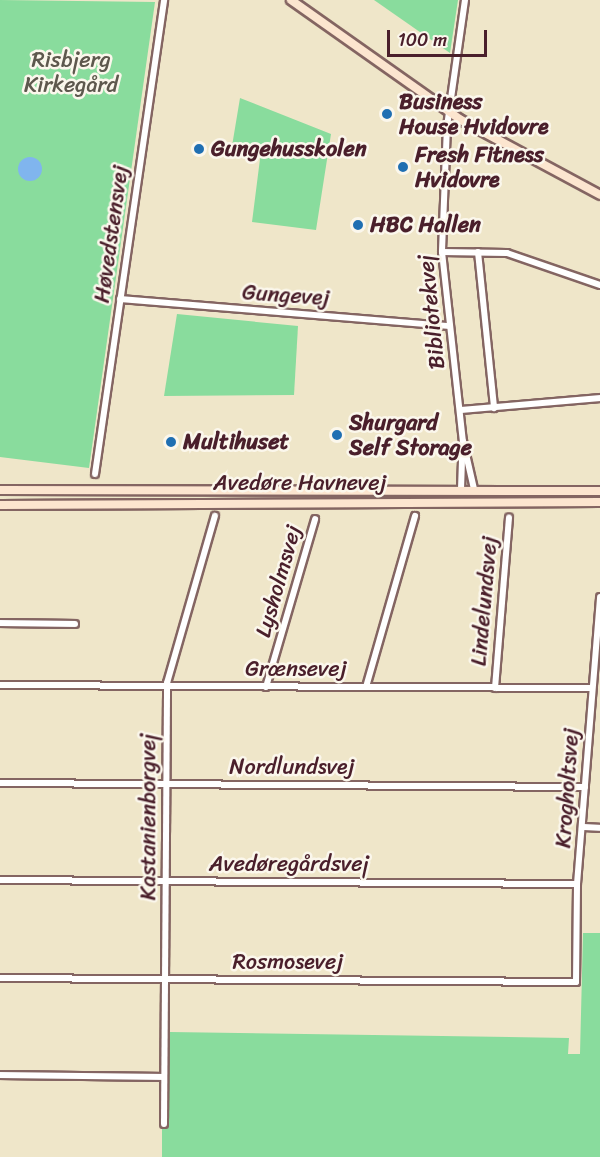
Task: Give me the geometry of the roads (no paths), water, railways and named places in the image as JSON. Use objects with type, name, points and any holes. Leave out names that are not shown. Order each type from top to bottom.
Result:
[{"type":"street","name":"Høvedstensvej","points":[[95,474],[164,0]]},
{"type":"street","points":[[291,0],[449,112],[600,195]]},
{"type":"street","name":"Bibliotekvej","points":[[465,0],[449,112],[442,252],[463,441],[474,489]]},
{"type":"street","points":[[442,252],[507,253],[600,285]]},
{"type":"street","points":[[478,252],[494,408]]},
{"type":"street","name":"Gungevej","points":[[120,299],[450,326]]},
{"type":"street","points":[[460,410],[600,398]]},
{"type":"street","name":"Bibliotekvej","points":[[461,489],[463,441]]},
{"type":"street","name":"Avedøre Havnevej","points":[[0,490],[600,491]]},
{"type":"street","name":"Avedøre Havnevej","points":[[0,505],[600,502]]},
{"type":"street","name":"Kastanienborgvej","points":[[164,1124],[167,686],[214,516]]},
{"type":"street","points":[[366,687],[415,516]]},
{"type":"street","name":"Lindelundsvej","points":[[495,688],[509,518]]},
{"type":"street","name":"Lysholmsvej","points":[[266,687],[315,519]]},
{"type":"street","name":"Krogholtsvej","points":[[576,982],[578,884],[600,597]]},
{"type":"street","points":[[0,623],[75,624]]},
{"type":"street","name":"Grænsevej","points":[[0,685],[592,688]]},
{"type":"street","name":"Nordlundsvej","points":[[0,783],[585,787]]},
{"type":"street","points":[[582,827],[600,828]]},
{"type":"street","name":"Avedøregårdsvej","points":[[0,880],[578,884]]},
{"type":"street","name":"Rosmosevej","points":[[0,978],[576,982]]},
{"type":"street","points":[[0,1076],[164,1077]]},
{"type":"water","points":[[30,157],[38,161],[42,169],[38,177],[30,181],[22,177],[18,169],[22,161]]},
{"type":"place","name":"Business House Hvidovre","points":[[387,114]]},
{"type":"place","name":"Gungehusskolen","points":[[199,149]]},
{"type":"place","name":"Fresh Fitness Hvidovre","points":[[403,167]]},
{"type":"place","name":"HBC Hallen","points":[[358,225]]},
{"type":"place","name":"Shurgard Self Storage","points":[[337,435]]},
{"type":"place","name":"Multihuset","points":[[171,442]]},
{"type":"park label","name":"Risbjerg Kirkegård","points":[[71,72]]}]
